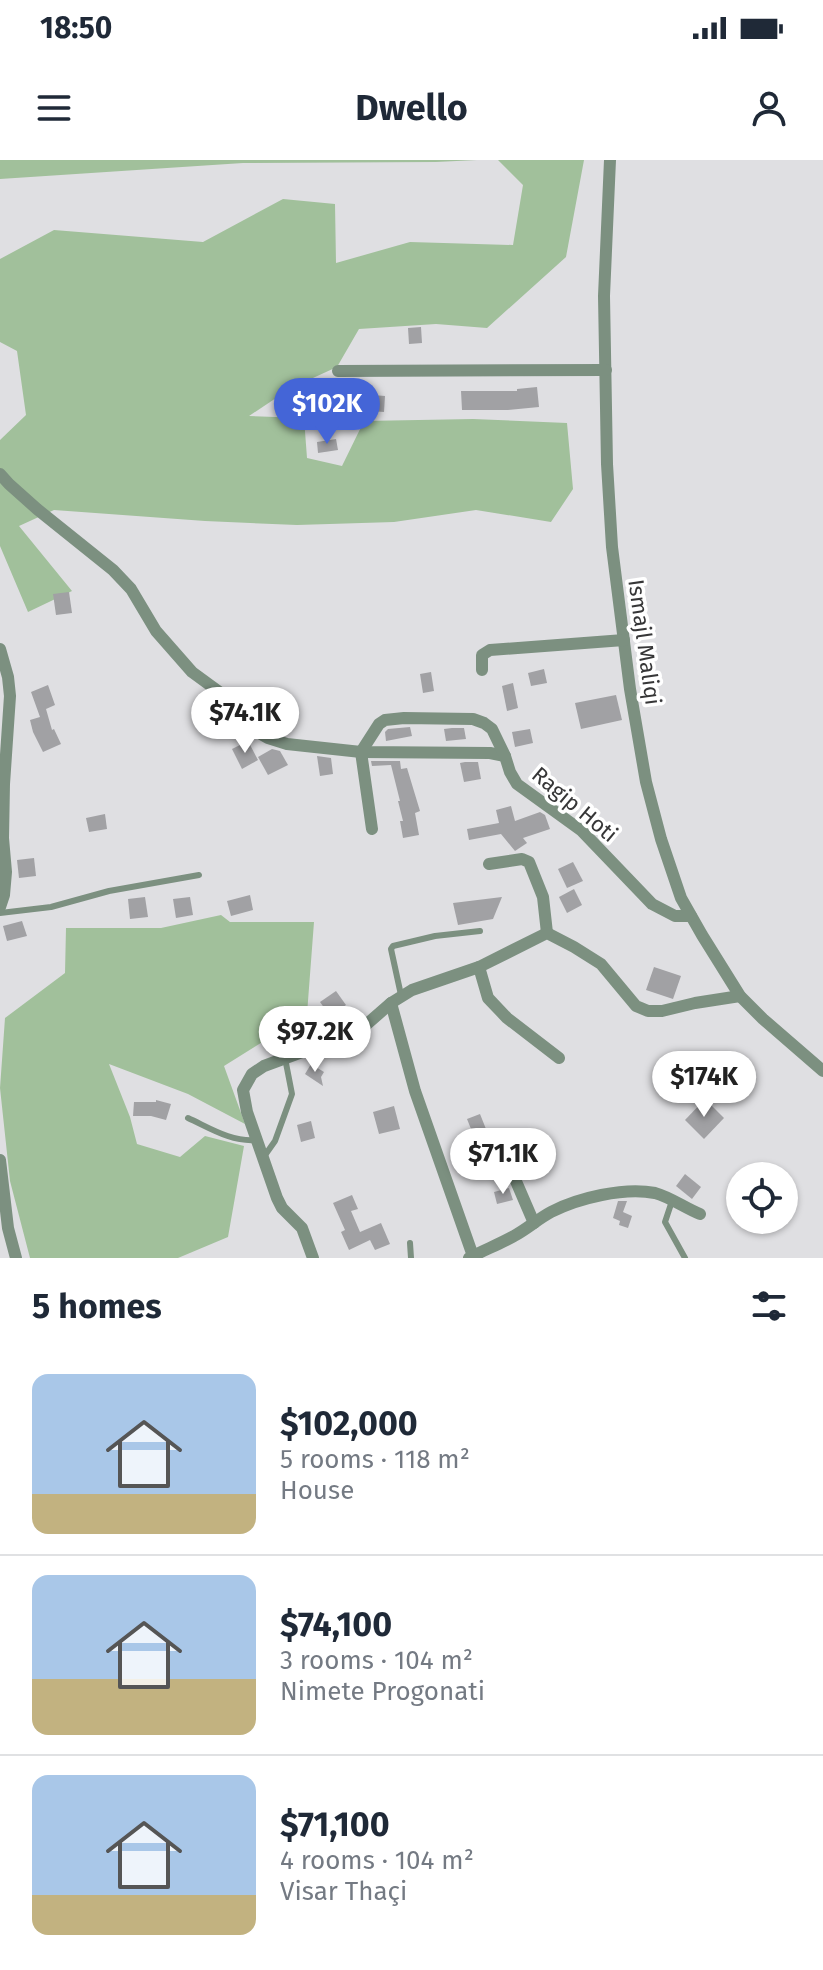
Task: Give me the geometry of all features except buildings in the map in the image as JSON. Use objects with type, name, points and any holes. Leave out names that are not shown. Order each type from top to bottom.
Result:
[{"type":"street","name":"Ismajl Maliqi","points":[[610,160],[604,296],[607,464],[612,547],[646,782],[666,854],[681,898],[691,916],[740,996],[823,1071]]},
{"type":"street","points":[[338,371],[606,370]]},
{"type":"street","points":[[0,474],[37,509],[113,570],[131,589],[156,631],[192,672],[233,702],[268,738],[287,744],[361,752],[490,753],[505,756]]},
{"type":"street","points":[[482,670],[482,655],[490,650],[624,640]]},
{"type":"street","points":[[0,907],[6,872],[3,838],[10,696],[1,656]]},
{"type":"street","name":"Ragip Hoti","points":[[361,752],[385,720],[473,719],[492,729],[517,784],[582,831],[652,904],[675,916],[691,916]]},
{"type":"street","points":[[361,752],[372,829]]},
{"type":"street","points":[[489,864],[522,859],[529,862],[543,897],[547,933]]},
{"type":"street","points":[[313,1258],[302,1228],[282,1208],[277,1198],[256,1140],[243,1090],[252,1074],[264,1066],[345,1036],[367,1024],[396,999],[479,967],[547,933]]},
{"type":"street","points":[[547,933],[601,964],[636,1006],[648,1011],[740,996]]},
{"type":"street","points":[[479,967],[488,998],[507,1018],[559,1058]]},
{"type":"street","points":[[396,999],[415,1091],[471,1257],[554,1211],[618,1193],[662,1195],[700,1214]]},
{"type":"street","points":[[0,1160],[1,1189],[16,1258]]},
{"type":"street","points":[[509,1165],[534,1223]]},
{"type":"lane","points":[[0,913],[51,907],[109,891],[199,875]]},
{"type":"lane","points":[[396,999],[393,946],[425,937],[480,931]]},
{"type":"lane","points":[[263,1158],[275,1141],[292,1094],[285,1058]]},
{"type":"lane","points":[[188,1118],[234,1138],[256,1140]]},
{"type":"lane","points":[[672,1201],[665,1222],[685,1258]]},
{"type":"lane","points":[[410,1243],[411,1258]]},
{"type":"green space","points":[[0,160],[477,160],[243,163],[0,179]]},
{"type":"green space","points":[[498,160],[584,160],[566,257],[487,328],[436,324],[359,329],[337,367],[291,388],[249,416],[304,418],[307,458],[342,466],[364,421],[473,419],[567,423],[573,489],[551,522],[476,510],[394,522],[297,525],[54,510],[19,526],[72,591],[28,612],[0,546],[0,440],[26,415],[17,351],[0,342],[0,259],[54,230],[203,242],[283,199],[335,204],[336,263],[410,242],[513,245],[523,185]]},
{"type":"green space","points":[[221,915],[230,922],[314,922],[307,1014],[224,1066],[245,1124],[188,1094],[109,1064],[137,1144],[180,1157],[205,1136],[244,1146],[228,1237],[178,1258],[30,1258],[10,1181],[0,1088],[5,1018],[65,973],[66,928],[161,928]]}]
